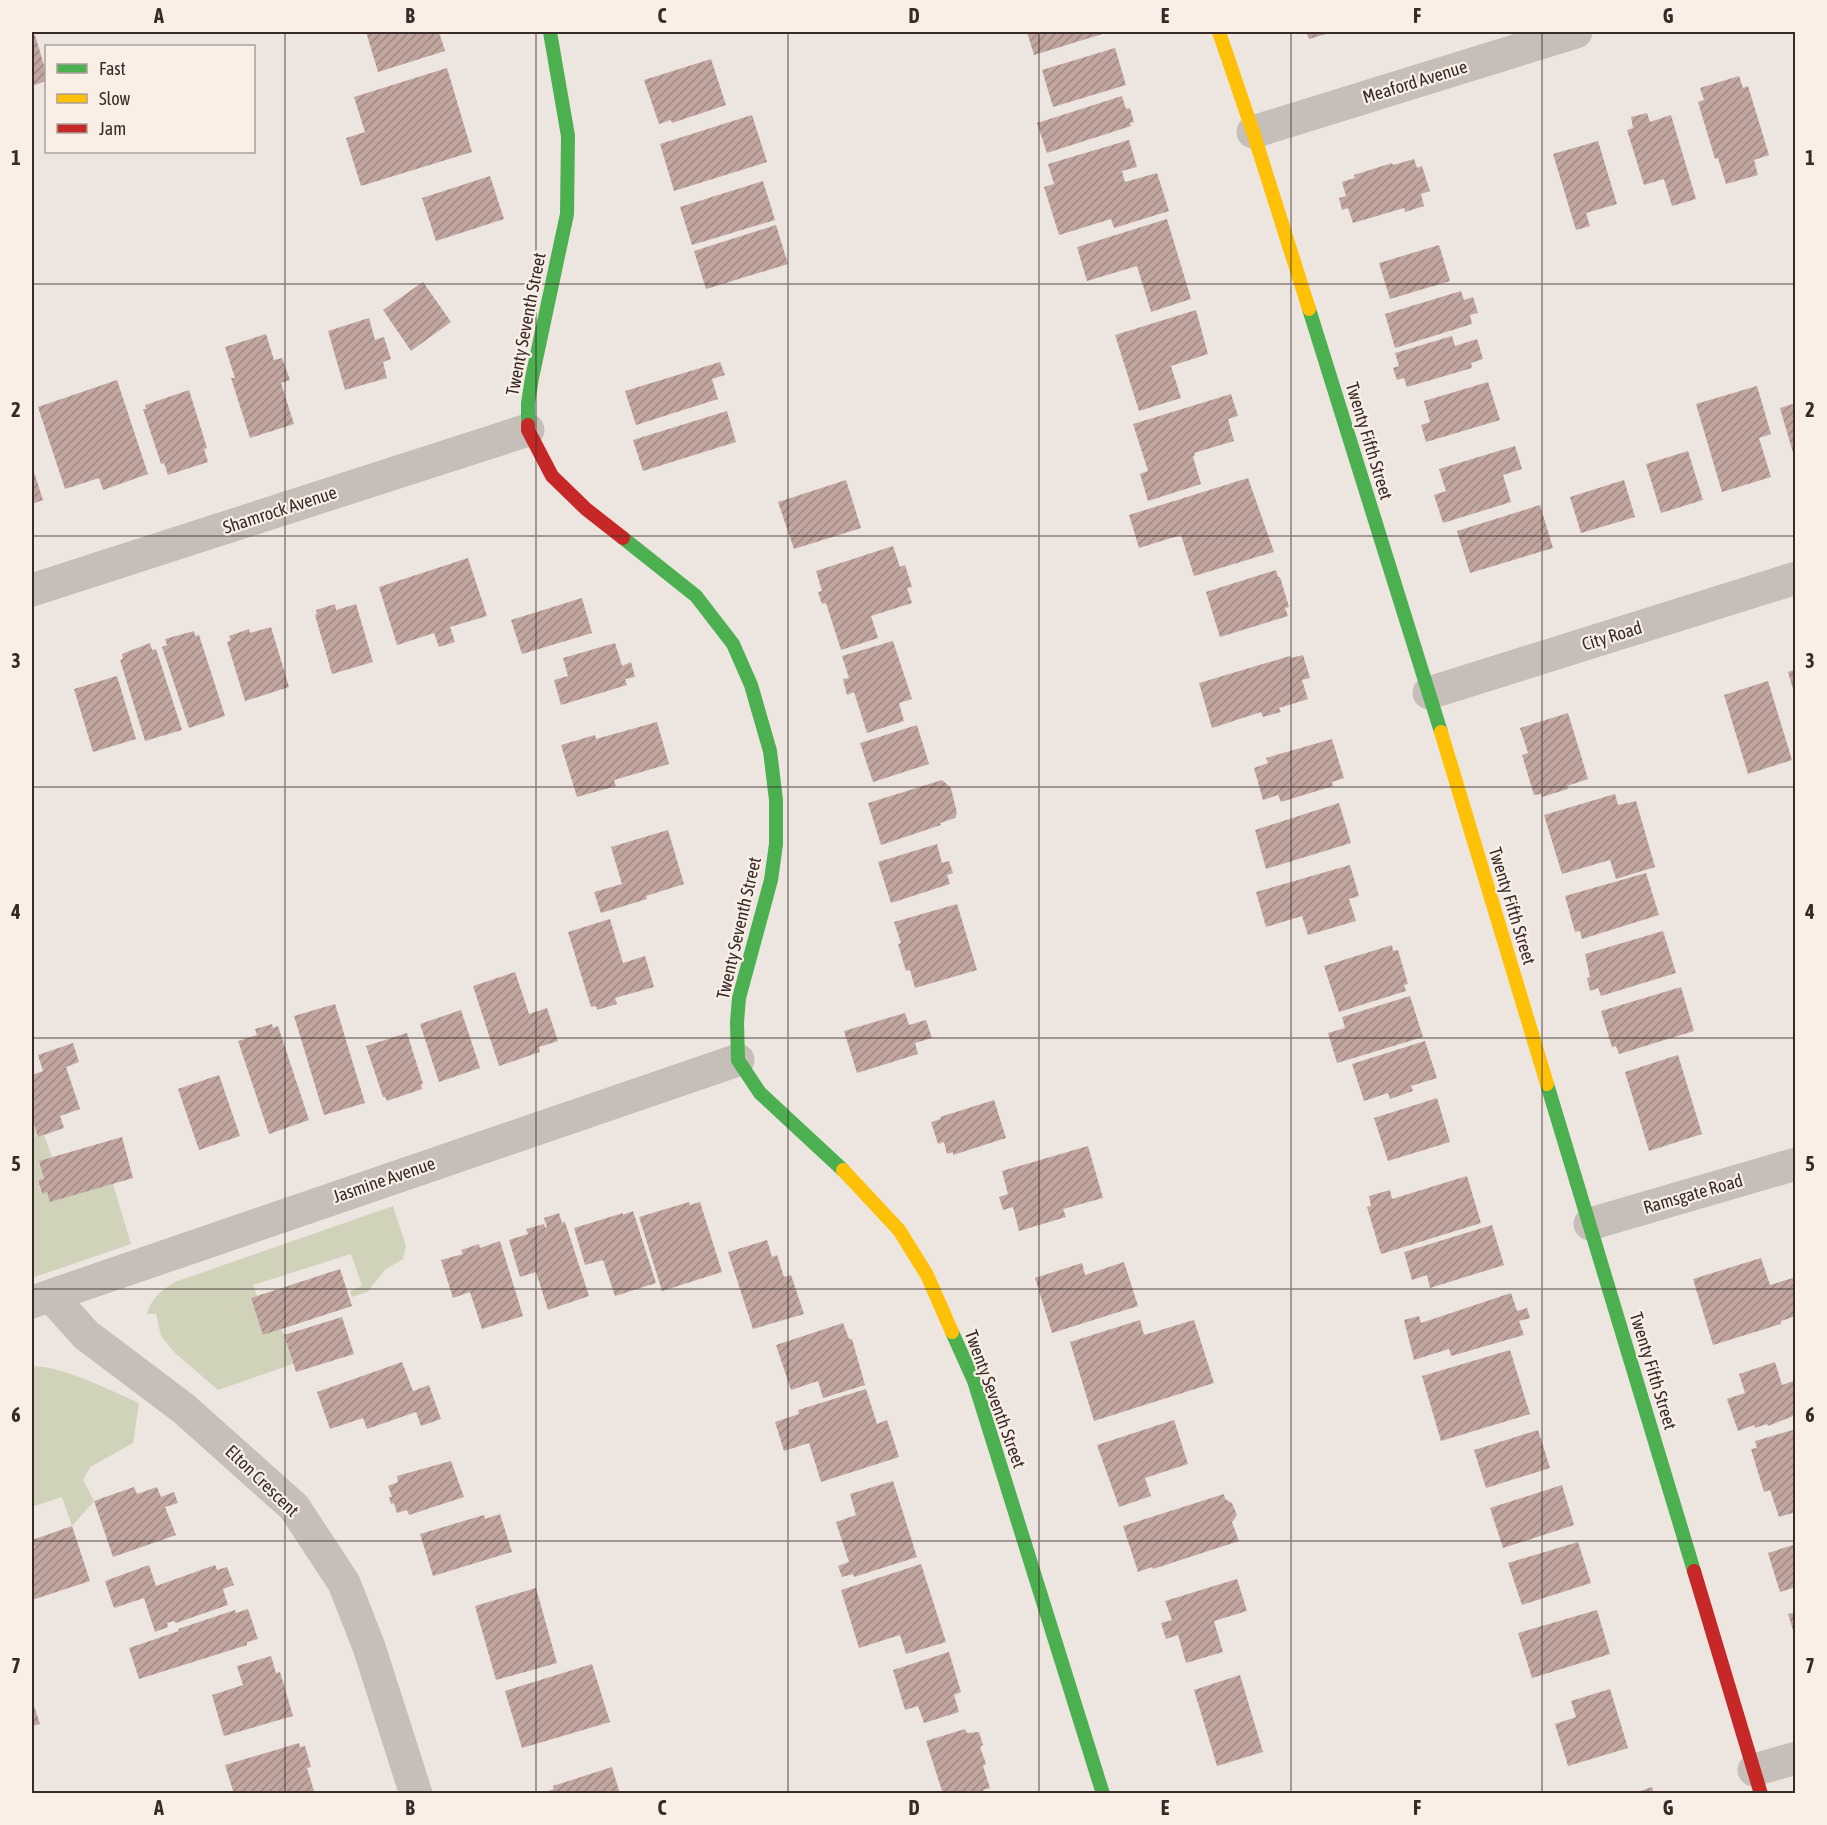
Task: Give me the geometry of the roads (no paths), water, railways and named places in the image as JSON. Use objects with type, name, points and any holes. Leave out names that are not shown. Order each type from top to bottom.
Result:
[{"type":"street","name":"Twenty Seventh Street","points":[[550,32],[568,136],[567,214],[532,378],[528,403],[528,430],[552,476],[586,509],[696,596],[733,644],[752,685],[770,751],[776,800],[776,844],[764,912],[739,998],[738,1060],[760,1093],[855,1181],[898,1230],[927,1275],[974,1382],[1103,1794]]},
{"type":"street","name":"Twenty Fifth Street","points":[[1219,32],[1253,132],[1429,693],[1758,1782]]},
{"type":"street","name":"Meaford Avenue","points":[[1253,132],[1576,32]]},
{"type":"street","name":"Shamrock Avenue","points":[[32,590],[528,430]]},
{"type":"street","name":"City Road","points":[[1429,693],[1796,578]]},
{"type":"street","name":"Jasmine Avenue","points":[[41,1299],[738,1060]]},
{"type":"street","name":"Ramsgate Road","points":[[1590,1224],[1796,1164]]},
{"type":"street","name":"Elton Crescent","points":[[41,1299],[183,1408],[294,1507],[344,1583],[369,1647],[416,1794]]},
{"type":"street","points":[[1758,1782],[1796,1758]]}]
